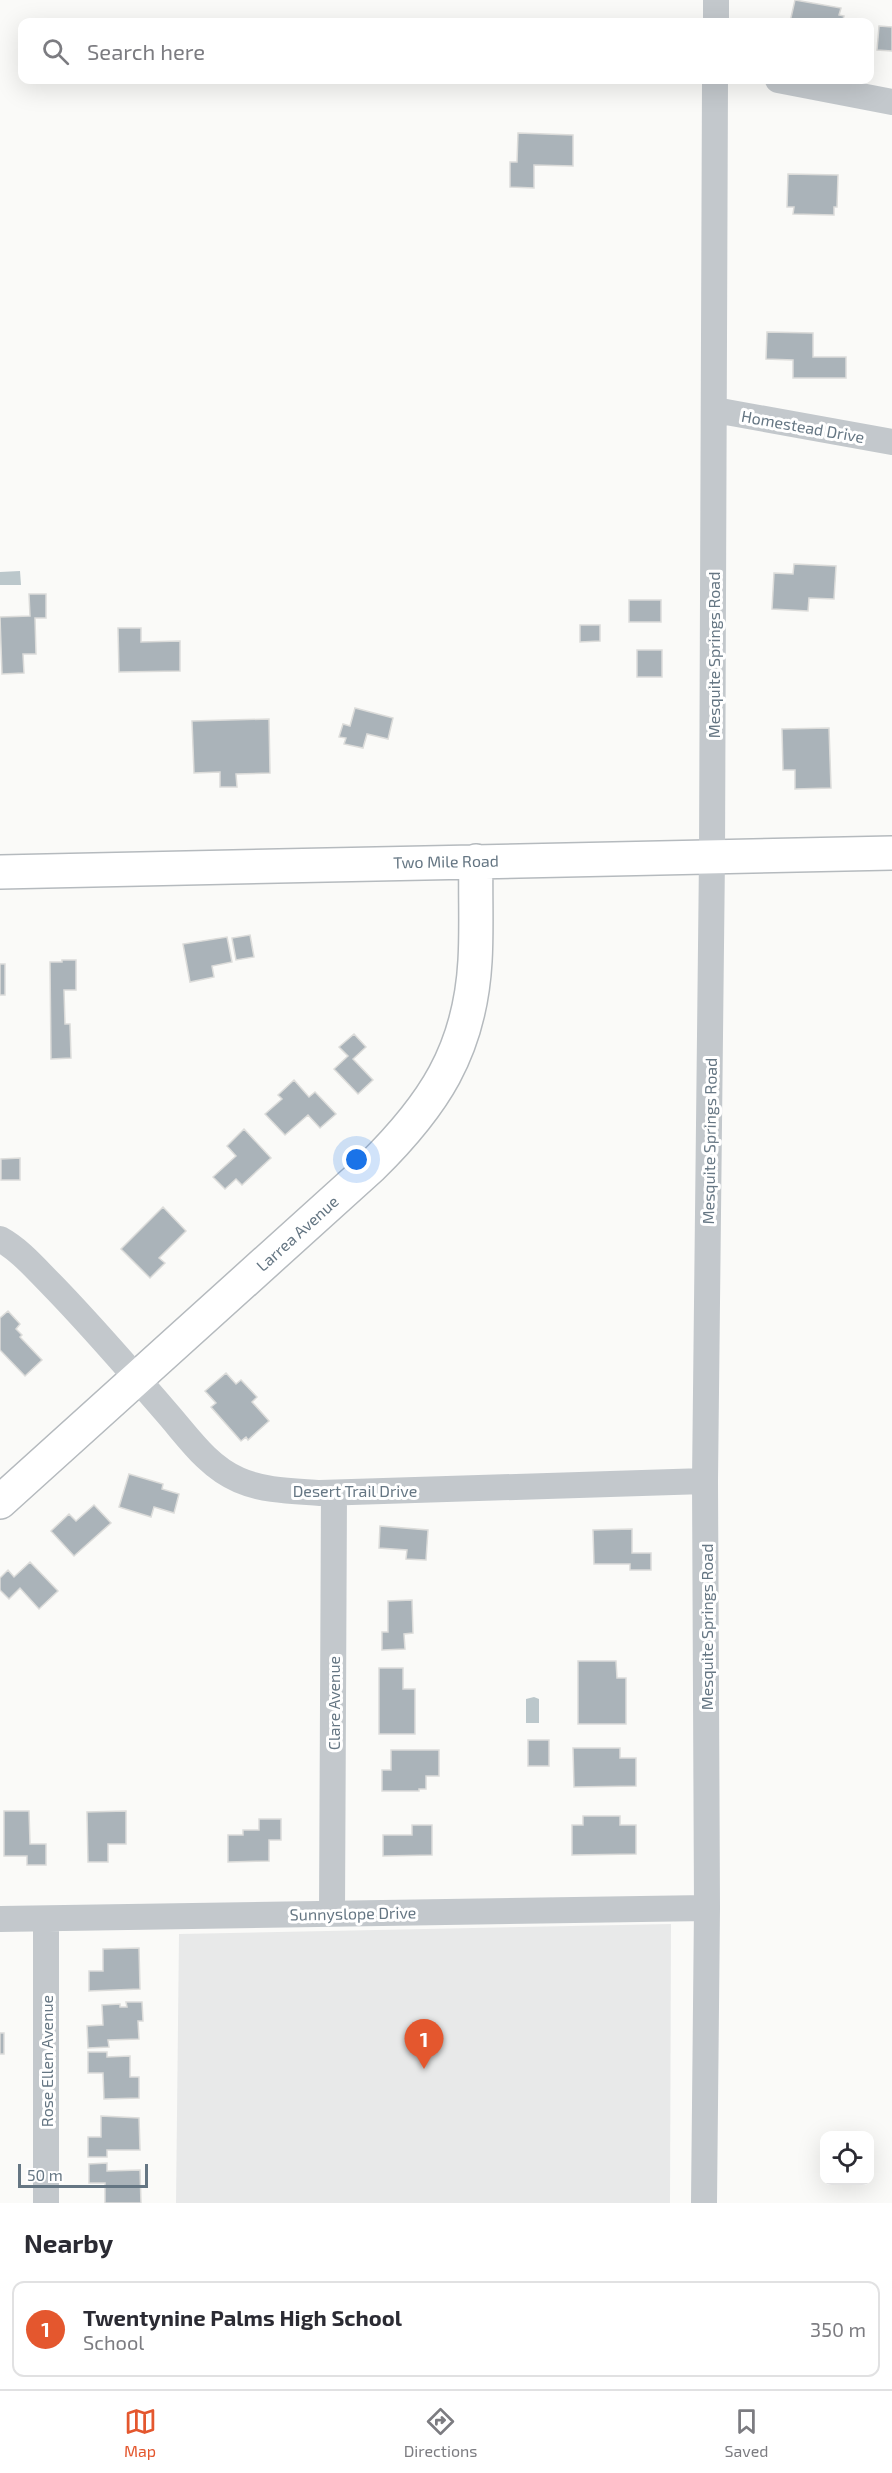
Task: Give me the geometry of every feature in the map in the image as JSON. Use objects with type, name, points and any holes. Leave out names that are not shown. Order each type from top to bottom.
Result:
[{"type":"main road","name":"Two Mile Road","points":[[0,872],[892,853]]},
{"type":"main road","name":"Larrea Avenue","points":[[0,1502],[371,1167],[401,1137],[428,1104],[447,1072],[462,1039],[468,1010],[475,962],[476,861]]},
{"type":"street","points":[[716,0],[716,18]]},
{"type":"street","name":"Mesquite Springs Road","points":[[704,2203],[707,1908],[705,1481],[712,857],[716,84]]},
{"type":"street","points":[[799,84],[892,102]]},
{"type":"street","name":"Homestead Drive","points":[[715,410],[892,442]]},
{"type":"street","name":"Desert Trail Drive","points":[[0,1239],[23,1256],[137,1378],[199,1451],[217,1467],[238,1480],[278,1490],[334,1493],[705,1481]]},
{"type":"street","name":"Clare Avenue","points":[[332,1913],[334,1493]]},
{"type":"street","name":"Sunnyslope Drive","points":[[0,1919],[707,1908]]},
{"type":"street","name":"Rose Ellen Avenue","points":[[46,1919],[46,2203]]},
{"type":"shaded area","points":[[20,571],[21,585],[0,585],[0,572]]},
{"type":"shaded area","points":[[534,1697],[539,1699],[539,1723],[526,1723],[526,1699]]},
{"type":"shaded area","points":[[671,1924],[670,2203],[176,2203],[179,1934]]},
{"type":"building","points":[[795,0],[841,8],[839,15],[844,16],[843,18],[791,18]]},
{"type":"building","points":[[879,26],[892,27],[892,51],[877,50]]},
{"type":"building","points":[[518,133],[573,135],[573,166],[534,165],[534,188],[510,187],[510,162],[517,162]]},
{"type":"building","points":[[788,174],[838,175],[837,207],[834,207],[834,215],[793,214],[794,207],[787,207]]},
{"type":"building","points":[[767,332],[813,333],[813,357],[846,357],[846,378],[793,378],[793,360],[766,359]]},
{"type":"building","points":[[794,564],[836,566],[834,599],[809,598],[808,611],[772,609],[774,573],[793,574]]},
{"type":"building","points":[[29,594],[46,594],[46,618],[35,618],[36,654],[23,654],[24,673],[2,674],[0,617],[30,616]]},
{"type":"building","points":[[629,600],[661,600],[661,622],[629,622]]},
{"type":"building","points":[[580,625],[600,625],[600,641],[580,642]]},
{"type":"building","points":[[118,628],[141,628],[141,642],[180,641],[180,671],[119,672]]},
{"type":"building","points":[[637,650],[662,650],[662,677],[637,677]]},
{"type":"building","points":[[355,708],[393,718],[388,739],[367,734],[363,748],[344,744],[346,738],[339,737],[343,724],[350,726]]},
{"type":"building","points":[[269,719],[270,773],[236,774],[237,787],[220,787],[220,772],[194,773],[192,721]]},
{"type":"building","points":[[829,728],[831,788],[795,789],[795,770],[783,770],[782,729]]},
{"type":"building","points":[[250,935],[254,957],[236,960],[232,938]]},
{"type":"building","points":[[227,937],[232,962],[212,966],[214,977],[190,982],[183,944]]},
{"type":"building","points":[[62,960],[76,960],[76,990],[64,990],[65,1024],[70,1024],[71,1058],[51,1059],[50,962],[62,962]]},
{"type":"building","points":[[0,964],[5,964],[5,995],[0,995]]},
{"type":"building","points":[[354,1034],[366,1047],[353,1059],[373,1080],[358,1094],[334,1069],[348,1056],[339,1047]]},
{"type":"building","points":[[294,1080],[309,1097],[315,1092],[336,1114],[320,1128],[308,1115],[285,1135],[265,1114],[282,1099],[278,1095]]},
{"type":"building","points":[[244,1129],[271,1158],[242,1185],[236,1179],[225,1189],[213,1177],[236,1156],[227,1146]]},
{"type":"building","points":[[20,1158],[20,1180],[1,1180],[1,1159]]},
{"type":"building","points":[[163,1207],[186,1231],[159,1258],[165,1263],[150,1278],[121,1249]]},
{"type":"building","points":[[8,1311],[20,1324],[16,1329],[22,1335],[20,1337],[42,1360],[25,1376],[0,1350],[0,1318]]},
{"type":"building","points":[[226,1373],[236,1384],[241,1380],[257,1397],[252,1402],[269,1421],[248,1440],[246,1437],[241,1441],[211,1407],[216,1403],[205,1391]]},
{"type":"building","points":[[129,1474],[163,1484],[162,1489],[179,1494],[174,1513],[154,1507],[151,1517],[119,1507]]},
{"type":"building","points":[[94,1505],[111,1523],[74,1556],[51,1531],[69,1514],[76,1521]]},
{"type":"building","points":[[380,1526],[428,1530],[426,1560],[406,1559],[407,1550],[379,1548]]},
{"type":"building","points":[[632,1529],[632,1553],[651,1553],[651,1570],[630,1570],[630,1564],[594,1564],[593,1530]]},
{"type":"building","points":[[30,1562],[58,1591],[39,1609],[20,1588],[9,1599],[0,1590],[0,1578],[8,1570],[14,1577]]},
{"type":"building","points":[[412,1600],[413,1633],[404,1634],[405,1649],[382,1650],[382,1632],[388,1632],[388,1601]]},
{"type":"building","points":[[578,1661],[616,1661],[617,1678],[626,1678],[626,1724],[578,1724]]},
{"type":"building","points":[[379,1668],[403,1668],[403,1689],[415,1689],[415,1734],[379,1734]]},
{"type":"building","points":[[528,1740],[549,1740],[549,1766],[528,1766]]},
{"type":"building","points":[[573,1748],[620,1748],[620,1758],[636,1758],[636,1786],[574,1787]]},
{"type":"building","points":[[391,1750],[439,1750],[439,1776],[426,1776],[426,1789],[419,1789],[419,1791],[382,1791],[382,1770],[391,1770]]},
{"type":"building","points":[[4,1811],[29,1811],[30,1844],[46,1844],[46,1865],[27,1865],[27,1856],[4,1856]]},
{"type":"building","points":[[126,1811],[126,1844],[108,1844],[108,1862],[88,1862],[87,1812]]},
{"type":"building","points":[[583,1816],[620,1816],[620,1825],[636,1825],[636,1854],[572,1855],[572,1825],[583,1825]]},
{"type":"building","points":[[259,1819],[281,1819],[281,1840],[269,1840],[269,1861],[228,1862],[228,1835],[243,1835],[243,1830],[259,1830]]},
{"type":"building","points":[[412,1825],[432,1825],[432,1855],[383,1856],[383,1835],[412,1835]]},
{"type":"building","points":[[139,1948],[140,1989],[89,1991],[89,1971],[103,1971],[103,1949]]},
{"type":"building","points":[[126,2002],[142,2002],[143,2021],[138,2021],[139,2039],[108,2040],[109,2047],[88,2048],[87,2026],[103,2025],[102,2005],[120,2004],[120,2007],[127,2007]]},
{"type":"building","points":[[0,2033],[4,2033],[4,2054],[0,2054]]},
{"type":"building","points":[[88,2052],[107,2052],[107,2057],[130,2056],[130,2077],[139,2077],[139,2098],[104,2099],[103,2073],[88,2073]]},
{"type":"building","points":[[101,2116],[139,2118],[140,2150],[107,2150],[107,2157],[88,2157],[88,2137],[101,2137]]},
{"type":"building","points":[[107,2163],[107,2171],[140,2170],[141,2203],[105,2203],[105,2183],[89,2183],[89,2164]]},
{"type":"place","name":"Twentynine Palms High School","points":[[424,2069]]}]
